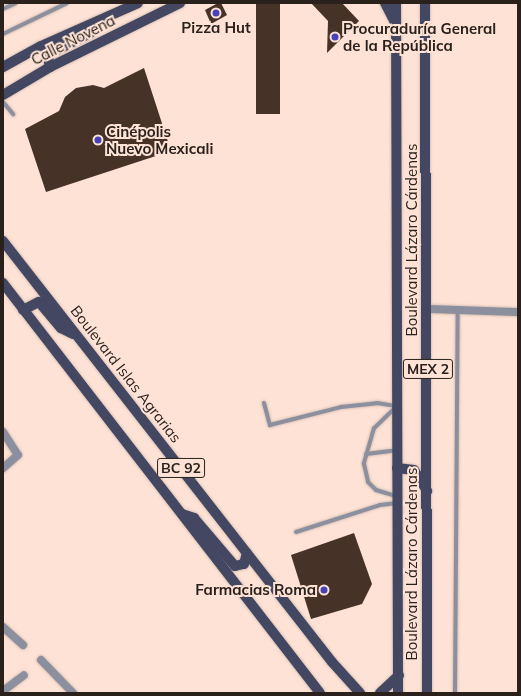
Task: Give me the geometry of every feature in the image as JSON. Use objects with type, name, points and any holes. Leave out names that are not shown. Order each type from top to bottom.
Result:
[{"type":"main road","name":"Calle Novena","points":[[3,68],[16,58],[138,3]]},
{"type":"main road","name":"Calle Novena","points":[[3,95],[50,67],[180,3]]},
{"type":"main road","points":[[386,3],[396,24]]},
{"type":"main road","name":"Boulevard Lázaro Cárdenas","points":[[396,3],[398,693]]},
{"type":"main road","name":"Boulevard Lázaro Cárdenas","points":[[425,3],[428,493],[427,693]]},
{"type":"main road","points":[[50,67],[48,58],[52,53],[90,33],[98,21]]},
{"type":"main road","name":"Boulevard Islas Agrarias","points":[[3,242],[349,684],[360,693]]},
{"type":"main road","name":"BC 92","points":[[3,283],[320,693]]},
{"type":"main road","points":[[24,310],[39,302],[61,328],[78,337]]},
{"type":"main road","points":[[397,468],[414,470],[428,493]]},
{"type":"main road","points":[[182,514],[194,518],[235,566],[244,564],[247,553]]},
{"type":"main road","points":[[380,693],[398,675]]},
{"type":"street","points":[[427,309],[518,312]]},
{"type":"street","points":[[3,432],[18,455],[3,468]]},
{"type":"street","points":[[3,627],[23,645]]},
{"type":"street","points":[[41,660],[73,693]]},
{"type":"street","points":[[3,691],[24,675]]},
{"type":"lane","points":[[3,10],[16,3]]},
{"type":"lane","points":[[3,34],[67,3]]},
{"type":"lane","points":[[3,102],[13,114]]},
{"type":"lane","points":[[455,693],[458,310]]},
{"type":"lane","points":[[264,403],[270,425],[341,407],[377,403],[397,406]]},
{"type":"lane","points":[[397,406],[374,428],[366,454],[364,471],[368,482],[381,494],[397,500]]},
{"type":"lane","points":[[366,454],[397,450]]},
{"type":"lane","points":[[296,532],[397,500]]},
{"type":"building","name":"Pizza Hut","points":[[218,3],[221,3],[227,15],[211,24],[205,10]]},
{"type":"building","points":[[256,3],[280,3],[280,114],[256,114]]},
{"type":"building","name":"Procuraduría General de la República","points":[[311,3],[342,3],[359,21],[327,53],[328,21]]},
{"type":"building","name":"Cinépolis Nuevo Mexicali","points":[[144,68],[171,151],[46,192],[25,129],[59,111],[65,97],[76,88],[93,85],[104,88]]},
{"type":"building","points":[[354,533],[372,584],[362,604],[311,619],[291,555]]},
{"type":"place","name":"Pizza Hut","points":[[216,13]]},
{"type":"place","name":"Procuraduría General de la República","points":[[335,37]]},
{"type":"place","name":"Cinépolis Nuevo Mexicali","points":[[98,140]]},
{"type":"place","name":"Farmacias Roma","points":[[324,590]]}]
